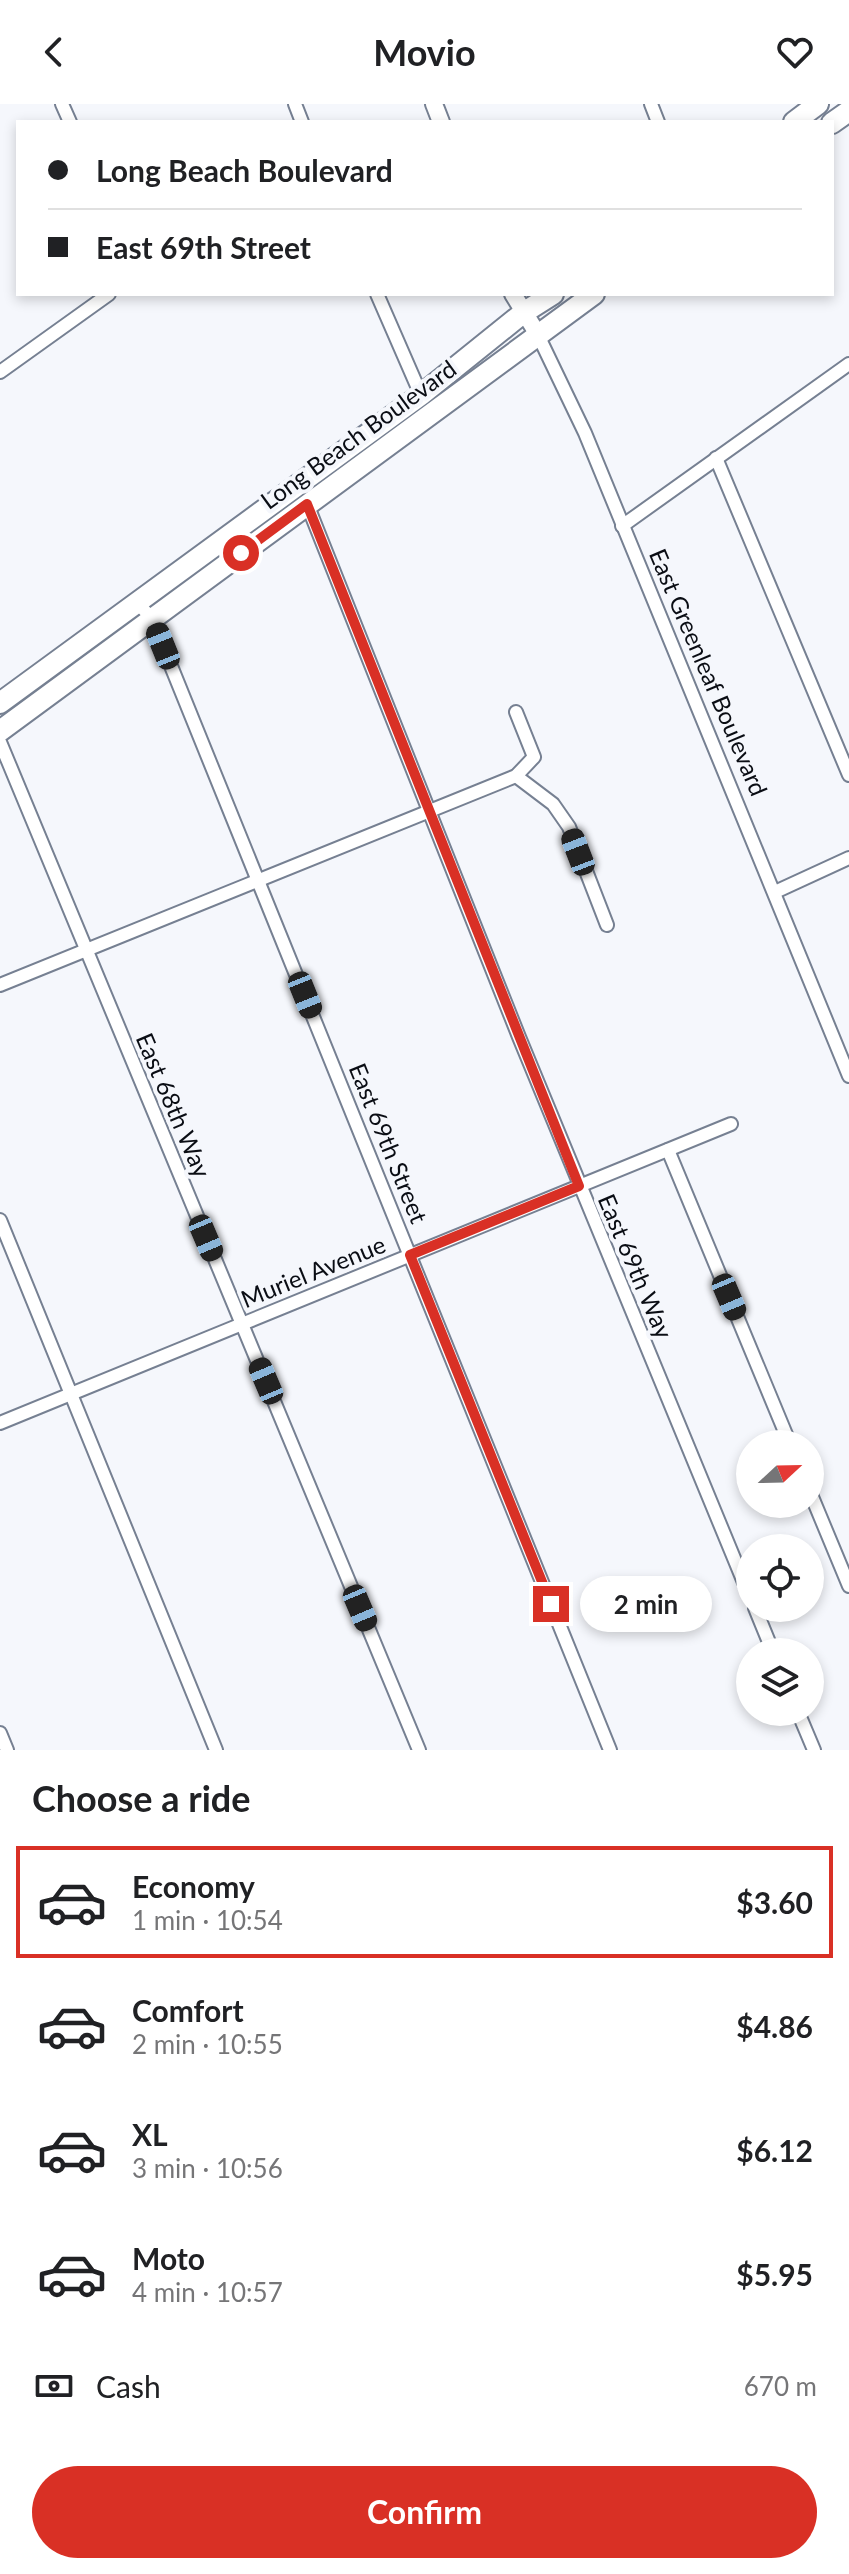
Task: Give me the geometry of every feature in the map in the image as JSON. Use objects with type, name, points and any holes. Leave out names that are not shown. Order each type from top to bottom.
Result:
[{"type":"main road","points":[[797,120],[818,104]]},
{"type":"main road","name":"Long Beach Boulevard","points":[[0,703],[421,395],[523,313],[550,296]]},
{"type":"main road","name":"Long Beach Boulevard","points":[[0,731],[591,296]]},
{"type":"street","points":[[0,372],[106,296]]},
{"type":"street","points":[[378,296],[421,395]]},
{"type":"street","name":"East Greenleaf Boulevard","points":[[514,296],[551,356],[849,1074]]},
{"type":"street","points":[[622,526],[849,364]]},
{"type":"street","points":[[716,458],[849,775]]},
{"type":"street","name":"East 69th Way","points":[[307,504],[579,1186],[736,1563]]},
{"type":"street","name":"East 69th Street","points":[[137,602],[152,619],[610,1750]]},
{"type":"street","points":[[0,985],[516,776],[534,757],[516,712]]},
{"type":"street","name":"East 68th Way","points":[[0,742],[419,1750]]},
{"type":"street","points":[[516,776],[553,804],[569,827],[607,925]]},
{"type":"street","points":[[775,892],[849,858]]},
{"type":"street","name":"Muriel Avenue","points":[[0,1423],[731,1124]]},
{"type":"street","points":[[668,1150],[784,1430]]},
{"type":"street","points":[[0,1220],[216,1750]]},
{"type":"street","points":[[821,1518],[849,1586]]},
{"type":"street","points":[[804,1726],[814,1750]]},
{"type":"street","points":[[0,1733],[7,1750]]},
{"type":"route","points":[[241,553],[307,504],[579,1186],[410,1255],[551,1604]]}]
